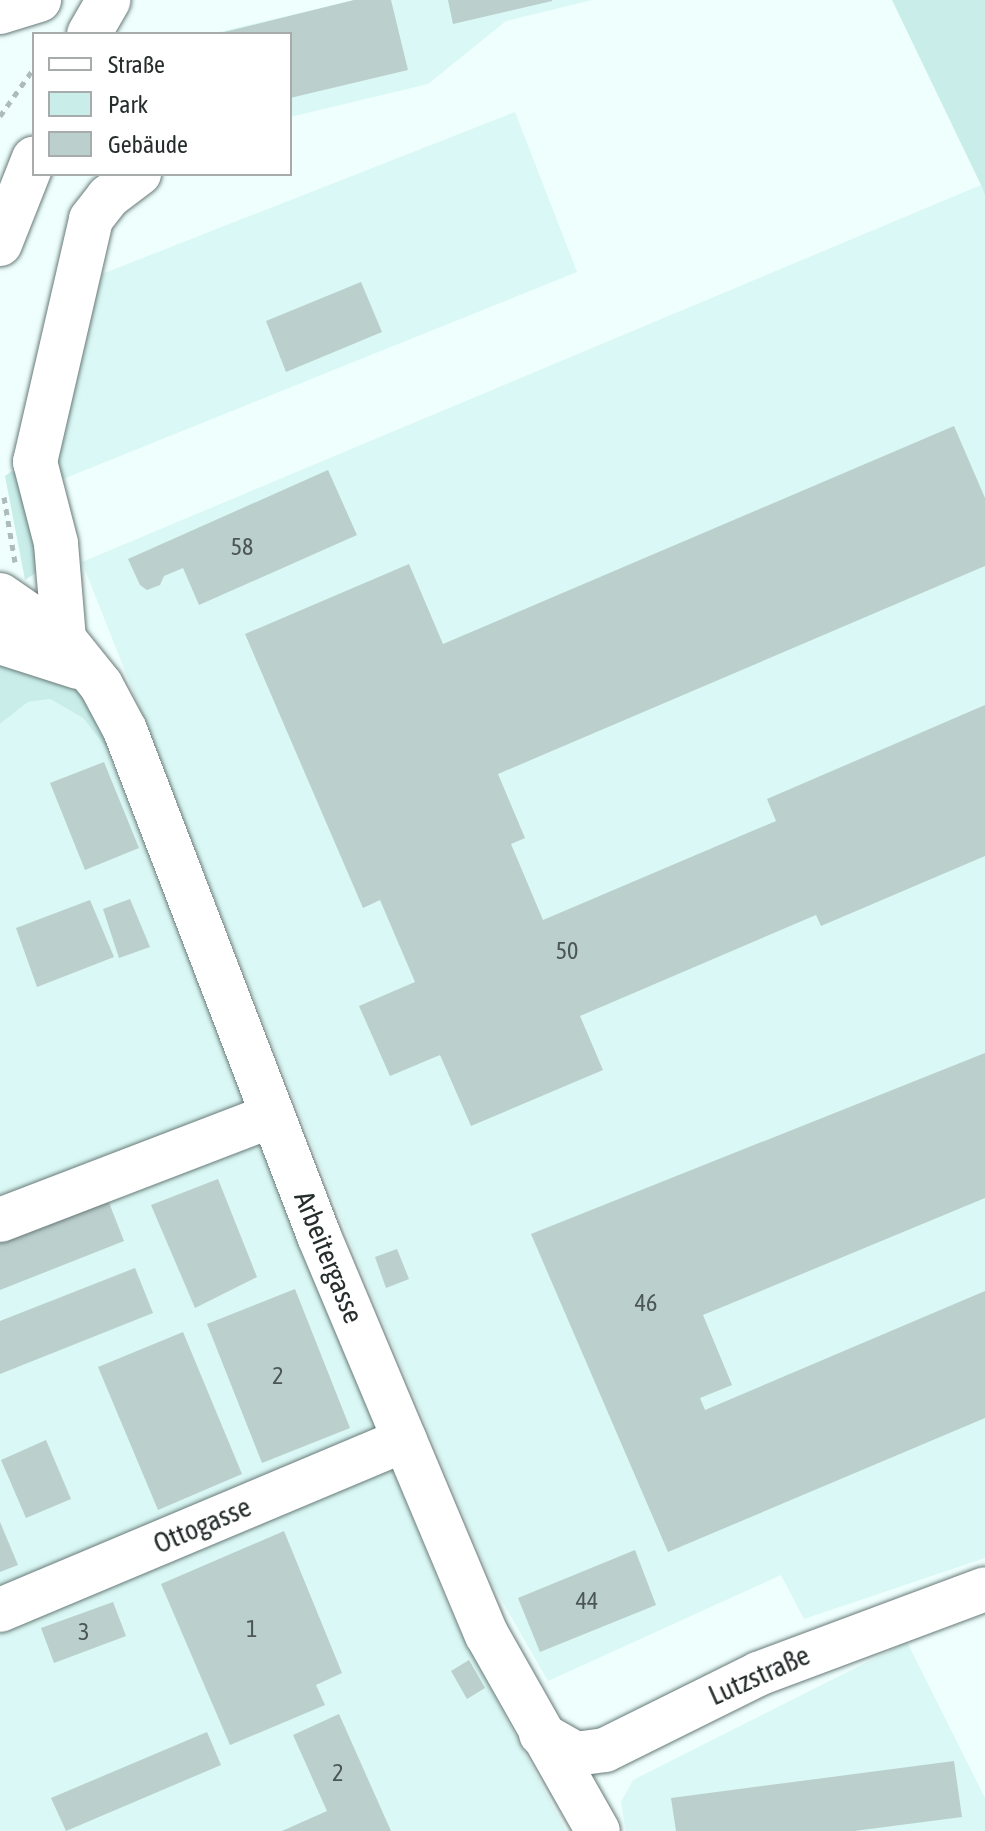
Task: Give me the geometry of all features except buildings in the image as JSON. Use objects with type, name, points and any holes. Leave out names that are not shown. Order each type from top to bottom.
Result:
[{"type":"street","points":[[0,12],[38,0]]},
{"type":"street","points":[[90,32],[109,0]]},
{"type":"street","points":[[1,245],[32,163]]},
{"type":"street","points":[[0,642],[76,655],[56,543],[35,462],[91,219],[108,197],[136,176]]},
{"type":"street","name":"Arbeitergasse","points":[[8,584],[76,655],[125,730],[273,1115],[487,1635],[598,1831]]},
{"type":"street","points":[[0,1220],[273,1115]]},
{"type":"street","name":"Ottogasse","points":[[0,1610],[405,1440]]},
{"type":"street","name":"Lutzstraße","points":[[541,1734],[576,1754],[605,1750],[773,1667],[985,1589]]},
{"type":"path","points":[[0,116],[32,71]]},
{"type":"path","points":[[2,490],[8,584]]},
{"type":"shaded area","points":[[354,0],[592,0],[506,21],[428,84],[292,117],[292,32],[219,32]]},
{"type":"shaded area","points":[[515,112],[577,272],[58,481],[53,453],[102,274]]},
{"type":"shaded area","points":[[981,185],[985,195],[985,1558],[804,1619],[781,1575],[548,1681],[493,1585],[360,1267],[82,562]]},
{"type":"shaded area","points":[[50,699],[83,718],[108,750],[288,1215],[453,1617],[566,1831],[0,1831],[0,724],[28,702]]},
{"type":"shaded area","points":[[907,1642],[985,1798],[985,1831],[626,1831],[621,1802],[633,1780]]},
{"type":"green space","points":[[892,0],[985,0],[985,195],[981,185]]},
{"type":"green space","points":[[12,471],[28,483],[37,572],[25,580],[5,476]]},
{"type":"green space","points":[[0,653],[71,685],[95,708],[110,737],[108,750],[83,718],[50,699],[28,702],[0,724]]}]
